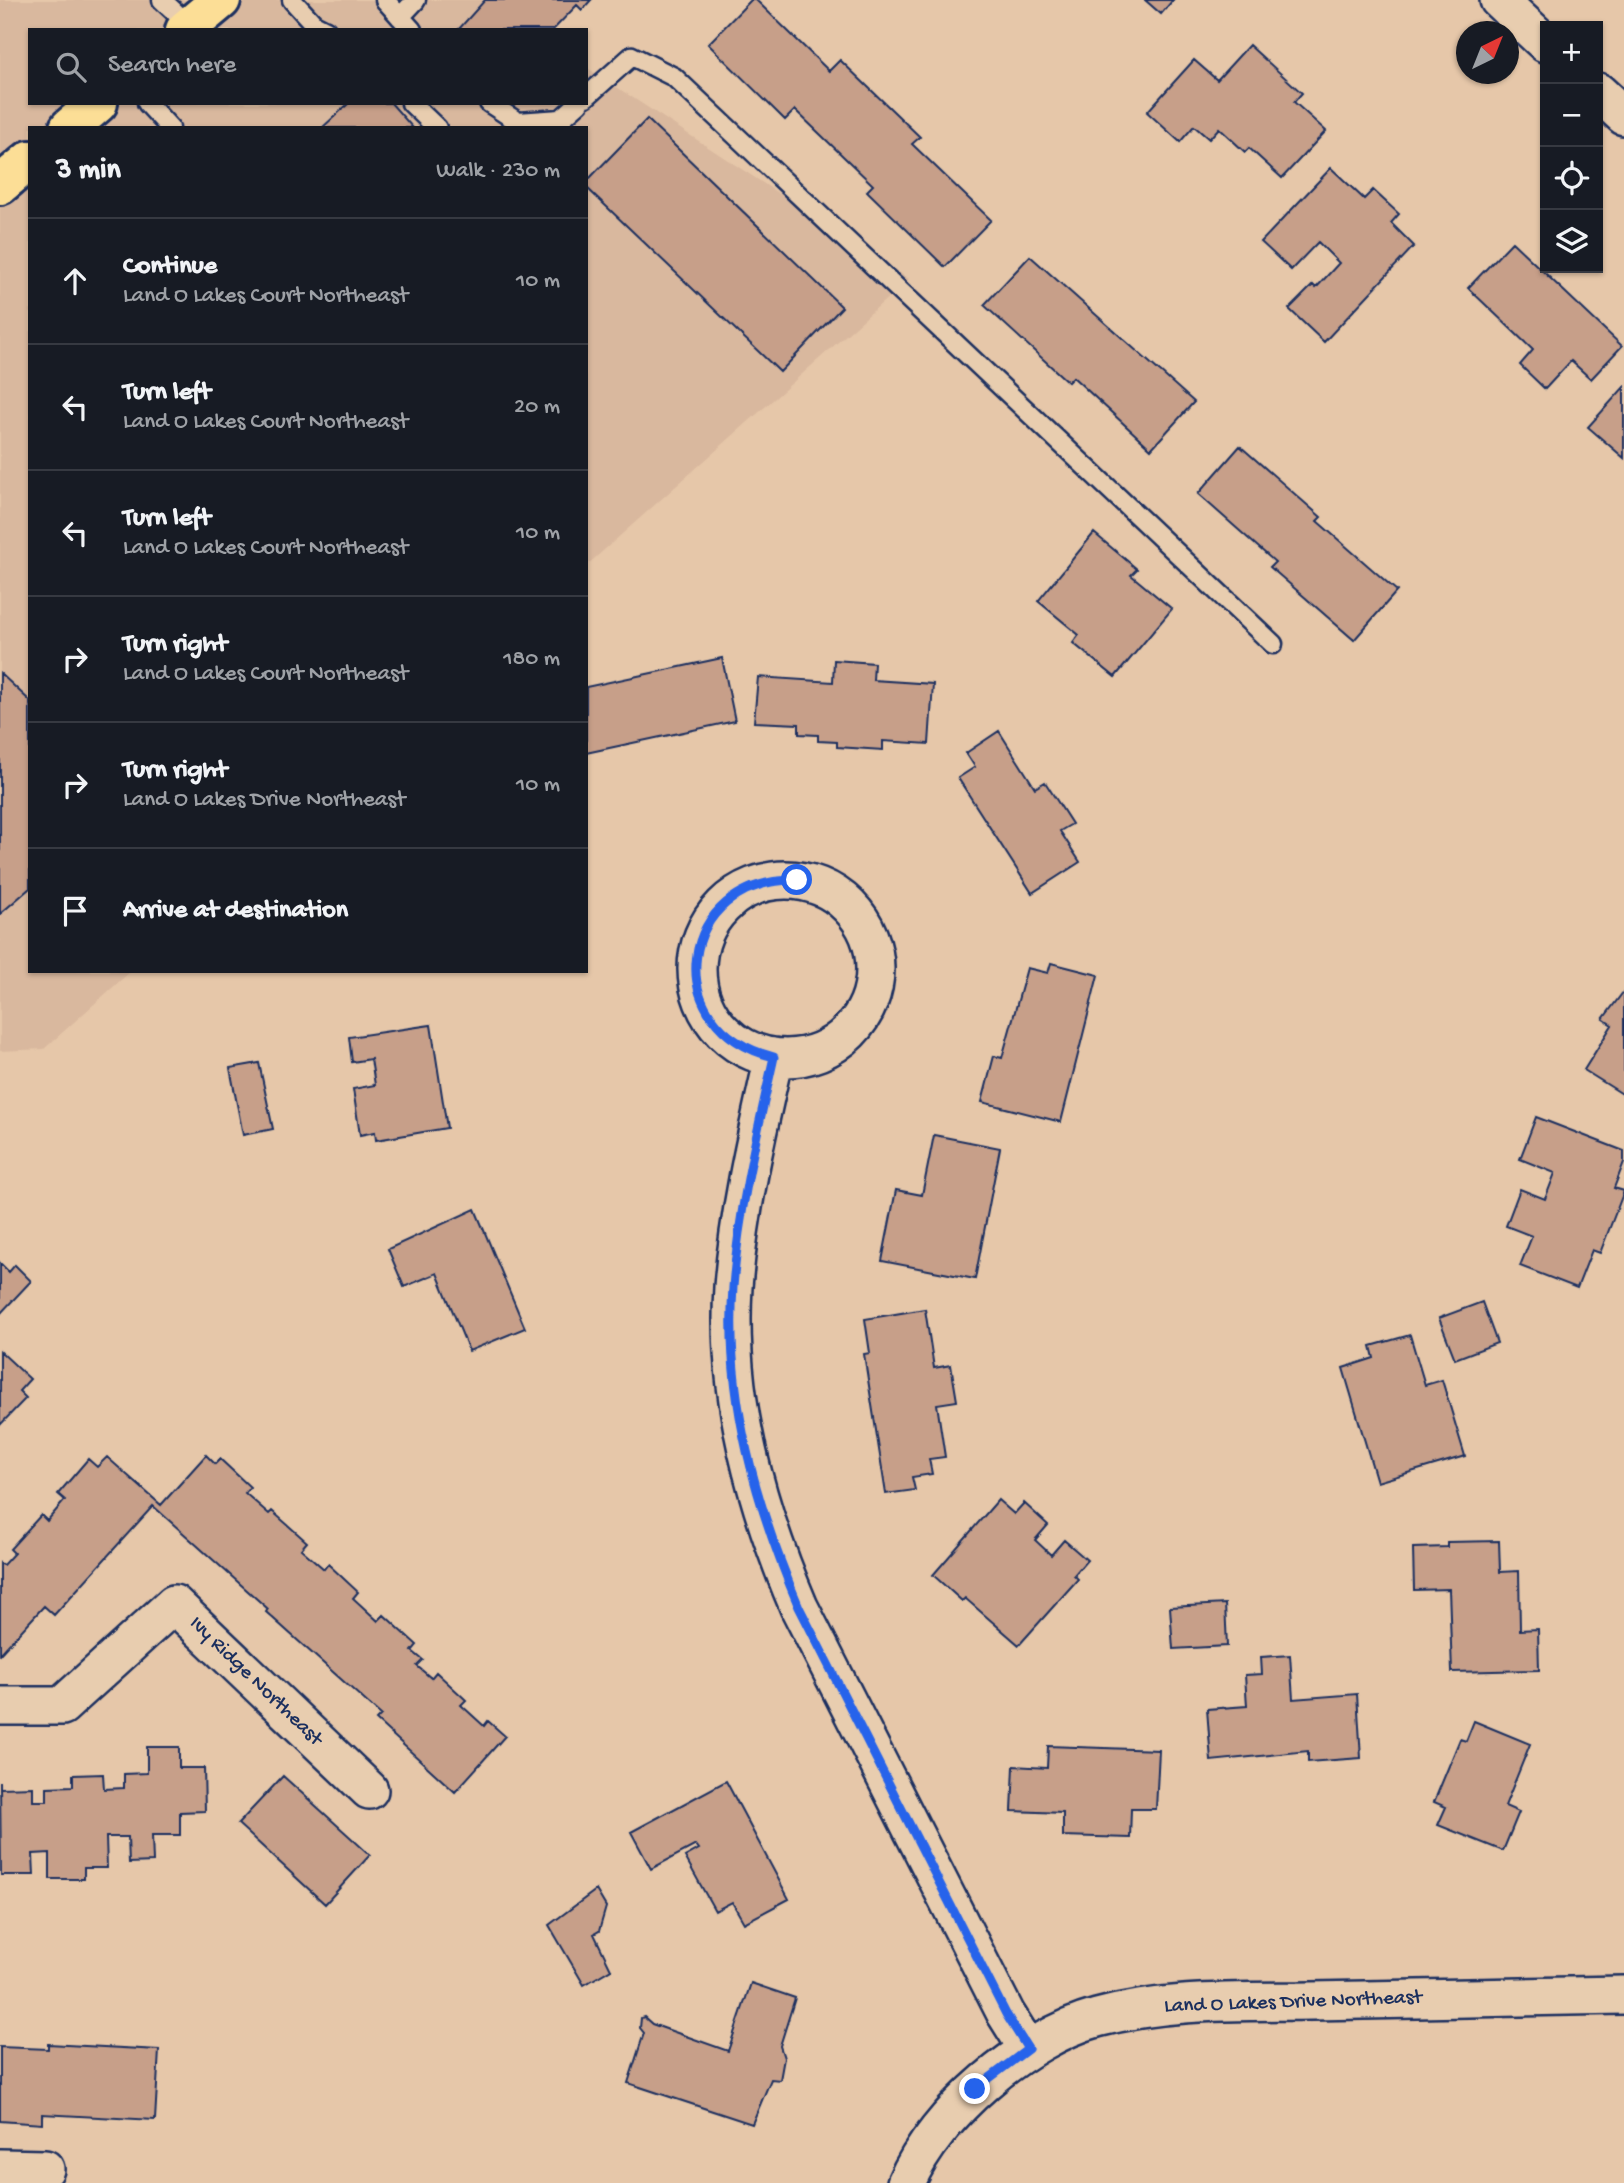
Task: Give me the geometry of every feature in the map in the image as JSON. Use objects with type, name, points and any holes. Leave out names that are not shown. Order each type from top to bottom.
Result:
[{"type":"main road","points":[[188,28],[221,0]]},
{"type":"main road","points":[[70,126],[96,105]]},
{"type":"main road","points":[[0,185],[28,162]]},
{"type":"street","points":[[1499,0],[1540,38]]},
{"type":"street","points":[[1603,97],[1624,116]]},
{"type":"street","points":[[774,880],[797,880],[820,886],[840,898],[857,914],[868,935],[874,958],[874,981],[869,1003],[857,1024],[840,1040],[820,1052],[797,1058],[774,1057],[751,1052],[731,1040],[714,1023],[703,1003],[697,980],[697,957],[703,934],[714,914],[731,898],[751,886],[774,880]]},
{"type":"street","points":[[774,1057],[743,1199],[733,1289],[736,1391],[752,1480],[772,1544],[799,1607],[1006,2014],[1028,2049]]},
{"type":"street","name":"Ivy Ridge Northeast","points":[[0,1706],[62,1706],[174,1604],[369,1790]]},
{"type":"street","name":"Land O Lakes Drive Northeast","points":[[906,2183],[937,2131],[975,2089],[1028,2049],[1095,2018],[1172,2004],[1624,1995]]},
{"type":"street","points":[[0,2168],[45,2169]]},
{"type":"lane","points":[[162,0],[188,28]]},
{"type":"lane","points":[[292,0],[314,24],[322,28]]},
{"type":"lane","points":[[385,0],[406,23],[416,0]]},
{"type":"lane","points":[[588,95],[632,56],[674,77],[1273,644]]},
{"type":"lane","points":[[149,105],[168,126]]},
{"type":"lane","points":[[413,105],[435,126]]},
{"type":"lane","points":[[492,105],[518,122],[561,119],[577,105]]},
{"type":"shaded area","points":[[0,0],[485,0],[527,28],[28,28],[28,105],[588,105],[588,68],[909,279],[588,564],[588,126],[28,126],[28,973],[129,973],[44,1049],[0,1051]]},
{"type":"building","points":[[485,0],[591,0],[582,10],[577,5],[555,28],[460,28]]},
{"type":"building","points":[[751,0],[756,0],[829,71],[840,60],[920,137],[912,144],[991,220],[945,267],[867,191],[873,185],[795,110],[785,120],[708,44]]},
{"type":"building","points":[[1145,0],[1173,0],[1161,14]]},
{"type":"building","points":[[1249,45],[1302,93],[1294,102],[1326,131],[1282,178],[1249,148],[1245,152],[1219,128],[1209,139],[1194,126],[1180,142],[1147,112],[1194,60],[1217,80]]},
{"type":"building","points":[[347,105],[393,105],[411,126],[324,126]]},
{"type":"building","points":[[647,119],[842,307],[780,372],[588,189],[588,180]]},
{"type":"building","points":[[1331,168],[1364,199],[1373,190],[1399,214],[1391,223],[1414,246],[1324,342],[1289,309],[1313,285],[1316,288],[1339,263],[1318,242],[1291,270],[1261,242]]},
{"type":"building","points":[[1512,242],[1540,268],[1540,273],[1545,273],[1622,346],[1591,379],[1571,361],[1545,389],[1520,365],[1533,350],[1468,288]]},
{"type":"building","points":[[1030,256],[1194,402],[1151,449],[1073,377],[1068,382],[984,305]]},
{"type":"building","points":[[1624,387],[1624,458],[1588,427]]},
{"type":"building","points":[[1240,446],[1321,517],[1317,521],[1397,591],[1354,640],[1270,567],[1275,562],[1198,494]]},
{"type":"building","points":[[1094,533],[1137,569],[1131,575],[1172,609],[1115,677],[1073,643],[1079,635],[1038,601]]},
{"type":"building","points":[[722,658],[735,721],[588,753],[588,687]]},
{"type":"building","points":[[834,660],[874,663],[873,680],[933,684],[929,744],[883,741],[883,750],[837,747],[837,742],[818,741],[818,735],[799,734],[799,724],[754,722],[758,677],[833,682]]},
{"type":"building","points":[[0,673],[28,699],[28,890],[0,914]]},
{"type":"building","points":[[999,731],[1035,788],[1045,782],[1072,824],[1060,831],[1080,862],[1032,893],[958,778],[975,767],[966,753]]},
{"type":"building","points":[[1051,963],[1098,975],[1061,1122],[982,1102],[994,1056],[1002,1058],[1027,968],[1048,973]]},
{"type":"building","points":[[1624,991],[1624,1095],[1584,1070],[1612,1025],[1603,1019]]},
{"type":"building","points":[[431,1025],[447,1128],[376,1140],[375,1132],[360,1135],[353,1089],[375,1085],[371,1059],[352,1062],[349,1037]]},
{"type":"building","points":[[259,1063],[273,1129],[243,1135],[230,1068]]},
{"type":"building","points":[[1536,1117],[1624,1151],[1624,1162],[1614,1188],[1624,1191],[1600,1253],[1592,1250],[1577,1288],[1520,1266],[1532,1236],[1506,1226],[1520,1189],[1545,1199],[1555,1173],[1520,1159]]},
{"type":"building","points":[[934,1135],[1000,1148],[975,1279],[882,1261],[896,1190],[922,1195]]},
{"type":"building","points":[[475,1209],[525,1328],[469,1351],[437,1273],[404,1287],[388,1249]]},
{"type":"building","points":[[0,1263],[9,1272],[15,1265],[31,1281],[0,1314]]},
{"type":"building","points":[[1482,1302],[1497,1343],[1455,1359],[1439,1318]]},
{"type":"building","points":[[925,1309],[934,1368],[951,1365],[957,1401],[937,1404],[945,1457],[929,1459],[932,1474],[912,1477],[915,1490],[886,1494],[864,1354],[870,1353],[865,1319]]},
{"type":"building","points":[[1410,1335],[1425,1385],[1442,1380],[1465,1456],[1377,1482],[1343,1368],[1374,1358],[1371,1346]]},
{"type":"building","points":[[0,1351],[30,1379],[19,1391],[26,1398],[0,1425]]},
{"type":"building","points":[[206,1455],[215,1464],[220,1459],[250,1487],[245,1493],[269,1514],[272,1511],[307,1542],[301,1549],[324,1569],[328,1564],[358,1592],[353,1598],[378,1621],[384,1615],[417,1645],[412,1651],[423,1660],[417,1666],[431,1678],[436,1672],[466,1700],[461,1705],[484,1726],[488,1721],[505,1736],[455,1792],[376,1720],[381,1715],[153,1506],[54,1615],[44,1606],[0,1654],[0,1563],[3,1565],[14,1553],[10,1549],[41,1515],[47,1521],[65,1500],[58,1494],[88,1459],[97,1467],[107,1457],[161,1505]]},
{"type":"building","points":[[998,1500],[1014,1514],[1024,1503],[1048,1525],[1035,1540],[1051,1555],[1064,1540],[1087,1560],[1074,1575],[1078,1579],[1019,1645],[965,1598],[962,1601],[933,1575]]},
{"type":"building","points":[[1499,1541],[1500,1572],[1519,1571],[1520,1630],[1538,1629],[1539,1670],[1452,1672],[1449,1589],[1414,1590],[1413,1548],[1447,1547],[1447,1542]]},
{"type":"building","points":[[1225,1604],[1227,1646],[1173,1649],[1170,1607]]},
{"type":"building","points":[[1290,1655],[1293,1699],[1357,1694],[1361,1758],[1308,1762],[1308,1751],[1211,1761],[1207,1709],[1247,1706],[1245,1675],[1262,1674],[1261,1657]]},
{"type":"building","points":[[1474,1721],[1530,1744],[1505,1806],[1519,1812],[1503,1851],[1438,1825],[1446,1807],[1434,1802],[1460,1739],[1466,1741]]},
{"type":"building","points":[[1048,1746],[1159,1750],[1156,1809],[1131,1809],[1130,1838],[1063,1836],[1063,1813],[1012,1811],[1014,1766],[1047,1768]]},
{"type":"building","points":[[147,1747],[179,1747],[179,1768],[204,1768],[205,1811],[180,1812],[180,1835],[152,1835],[153,1862],[129,1863],[128,1837],[106,1837],[107,1868],[84,1868],[84,1879],[50,1879],[50,1853],[33,1854],[34,1875],[1,1875],[0,1788],[33,1787],[33,1801],[47,1801],[47,1787],[73,1786],[73,1775],[103,1774],[104,1789],[124,1788],[124,1774],[147,1773]]},
{"type":"building","points":[[283,1776],[370,1855],[325,1904],[238,1824]]},
{"type":"building","points":[[726,1781],[789,1899],[744,1923],[732,1902],[715,1911],[685,1857],[699,1849],[696,1845],[651,1869],[631,1832]]},
{"type":"building","points":[[596,1890],[606,1907],[599,1931],[594,1934],[611,1969],[584,1985],[549,1925]]},
{"type":"building","points":[[751,1983],[795,1998],[780,2046],[784,2058],[780,2080],[771,2079],[752,2124],[628,2083],[644,2033],[640,2028],[641,2018],[728,2051]]},
{"type":"building","points":[[48,2044],[159,2050],[155,2120],[42,2114],[42,2124],[0,2121],[0,2047],[48,2049]]},
{"type":"route","points":[[797,880],[774,880],[751,886],[731,898],[714,914],[703,934],[697,957],[697,980],[703,1003],[714,1023],[731,1040],[751,1052],[774,1057],[743,1199],[733,1289],[736,1391],[752,1480],[772,1544],[799,1607],[1006,2014],[1028,2049],[975,2089]]}]
